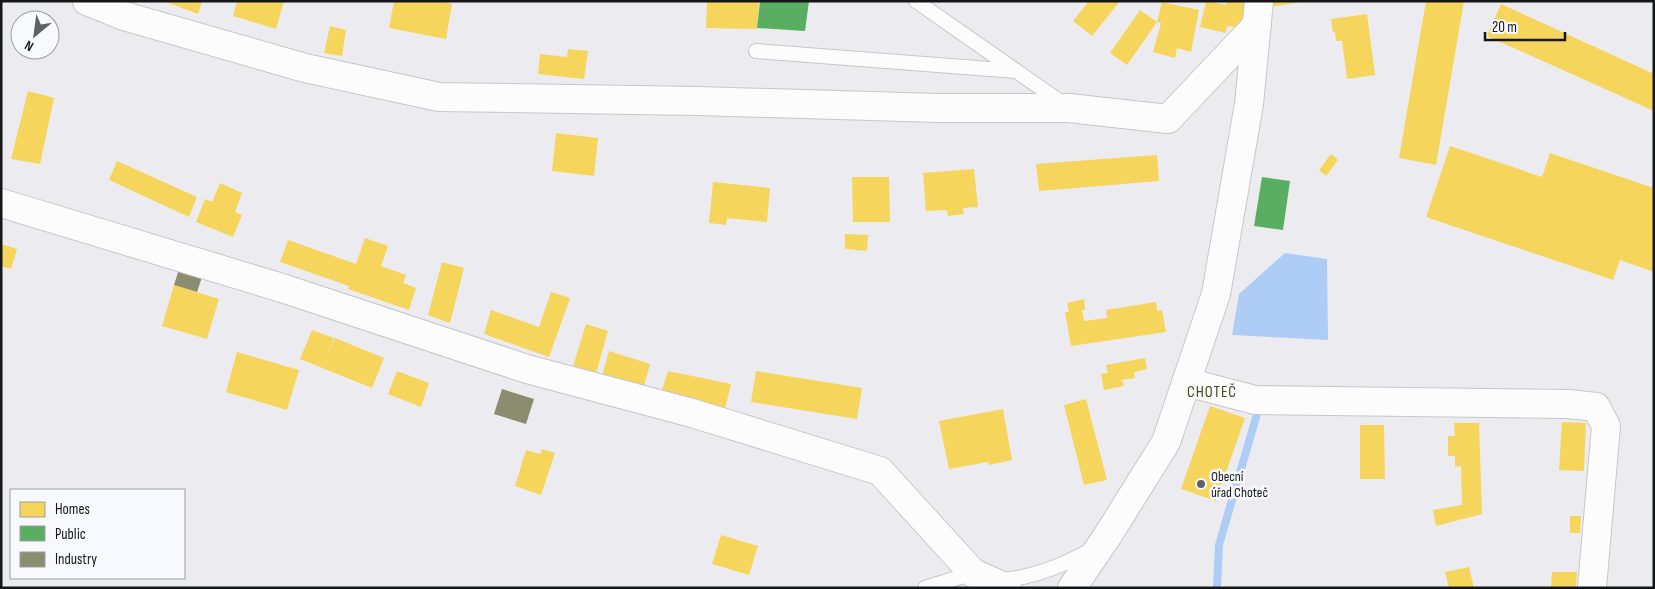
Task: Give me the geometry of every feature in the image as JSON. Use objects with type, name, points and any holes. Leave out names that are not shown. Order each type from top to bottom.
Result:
[{"type":"street","points":[[87,1],[124,16],[305,68],[440,97],[698,100],[938,108],[1069,108],[1168,119],[1258,13]]},
{"type":"street","points":[[1072,588],[1108,535],[1166,442],[1216,294],[1249,104],[1258,13]]},
{"type":"street","points":[[1,203],[282,288],[527,369],[692,413],[880,471],[989,580]]},
{"type":"street","points":[[1186,382],[1255,400],[1568,404],[1596,407],[1606,426],[1592,588]]},
{"type":"lane","points":[[916,1],[1069,108]]},
{"type":"lane","points":[[756,51],[1016,71]]},
{"type":"lane","points":[[925,588],[989,580],[1008,580],[1038,574],[1064,565],[1095,548],[1108,535]]},
{"type":"water","points":[[1285,253],[1327,259],[1328,340],[1232,335],[1239,294]]},
{"type":"building: Homes","points":[[163,1],[202,1],[198,14]]},
{"type":"building: Homes","points":[[237,1],[284,1],[276,29],[233,16]]},
{"type":"building: Homes","points":[[394,1],[441,1],[452,4],[446,39],[389,28]]},
{"type":"building: Homes","points":[[707,1],[759,1],[757,29],[706,28]]},
{"type":"building: Homes","points":[[1089,1],[1120,1],[1092,36],[1073,21]]},
{"type":"building: Homes","points":[[1206,1],[1226,5],[1227,1],[1245,1],[1241,28],[1227,26],[1226,33],[1200,27]]},
{"type":"building: Homes","points":[[1271,1],[1300,1],[1300,2],[1271,7]]},
{"type":"building: Homes","points":[[1426,1],[1464,1],[1436,165],[1399,158]]},
{"type":"building: Homes","points":[[1162,2],[1199,10],[1191,52],[1177,48],[1175,58],[1153,52],[1161,23],[1157,22]]},
{"type":"building: Homes","points":[[1501,4],[1654,74],[1654,111],[1487,36]]},
{"type":"building: Homes","points":[[1140,10],[1157,22],[1127,65],[1110,53]]},
{"type":"building: Homes","points":[[1367,14],[1375,75],[1347,79],[1342,41],[1336,41],[1331,19]]},
{"type":"building: Homes","points":[[330,26],[346,30],[342,56],[324,53]]},
{"type":"building: Homes","points":[[568,49],[588,51],[584,79],[538,74],[540,54],[567,57]]},
{"type":"building: Homes","points":[[28,91],[54,98],[40,164],[11,159]]},
{"type":"building: Homes","points":[[556,133],[598,138],[594,176],[552,171]]},
{"type":"building: Homes","points":[[1450,146],[1542,177],[1550,153],[1654,188],[1654,272],[1620,260],[1613,280],[1426,217]]},
{"type":"building: Homes","points":[[1331,154],[1338,160],[1326,176],[1319,170]]},
{"type":"building: Homes","points":[[1157,155],[1159,181],[1039,191],[1036,164]]},
{"type":"building: Homes","points":[[117,161],[197,197],[189,217],[109,180]]},
{"type":"building: Homes","points":[[974,169],[978,207],[963,208],[964,214],[948,216],[947,210],[926,211],[923,173]]},
{"type":"building: Homes","points":[[852,177],[889,177],[890,222],[853,222]]},
{"type":"building: Homes","points":[[713,182],[770,188],[767,222],[727,218],[726,225],[709,223]]},
{"type":"building: Homes","points":[[220,183],[242,193],[235,212],[242,215],[233,237],[196,222],[205,199],[212,202]]},
{"type":"building: Homes","points":[[845,234],[868,235],[867,251],[845,249]]},
{"type":"building: Homes","points":[[365,238],[388,246],[381,266],[406,275],[403,283],[416,288],[409,310],[348,289],[349,286],[280,262],[288,240],[356,264]]},
{"type":"building: Homes","points":[[1,244],[17,249],[11,269],[1,266]]},
{"type":"building: Homes","points":[[442,262],[464,268],[450,323],[428,315]]},
{"type":"building: Homes","points":[[174,285],[219,299],[207,339],[162,326]]},
{"type":"building: Homes","points":[[551,292],[570,298],[549,357],[484,334],[491,310],[539,327]]},
{"type":"building: Homes","points":[[1084,299],[1085,310],[1082,310],[1084,321],[1107,318],[1106,310],[1156,302],[1157,311],[1162,310],[1166,332],[1071,346],[1065,312],[1069,312],[1067,303]]},
{"type":"building: Homes","points":[[586,324],[608,331],[596,373],[573,366]]},
{"type":"building: Homes","points":[[312,330],[334,338],[328,353],[335,338],[384,358],[372,388],[300,359]]},
{"type":"building: Homes","points":[[609,351],[650,364],[644,386],[602,375]]},
{"type":"building: Homes","points":[[237,352],[299,370],[287,410],[226,392]]},
{"type":"building: Homes","points":[[1145,358],[1147,369],[1134,372],[1135,378],[1122,380],[1124,386],[1104,390],[1101,374],[1108,373],[1106,365]]},
{"type":"building: Homes","points":[[397,371],[429,383],[421,407],[388,394]]},
{"type":"building: Homes","points":[[668,371],[731,384],[725,409],[662,390]]},
{"type":"building: Homes","points":[[756,371],[862,388],[857,419],[751,402]]},
{"type":"building: Homes","points":[[1086,399],[1107,480],[1084,485],[1064,405]]},
{"type":"building: Homes","points":[[1210,406],[1245,418],[1216,501],[1181,489]]},
{"type":"building: Homes","points":[[1003,409],[1012,460],[989,465],[988,462],[949,469],[939,421]]},
{"type":"building: Homes","points":[[1562,422],[1586,423],[1584,471],[1559,470]]},
{"type":"building: Homes","points":[[1454,423],[1479,423],[1482,514],[1436,526],[1433,510],[1462,505],[1461,466],[1455,467],[1455,456],[1448,456],[1448,436],[1455,436]]},
{"type":"building: Homes","points":[[1360,425],[1384,425],[1385,479],[1360,479]]},
{"type":"building: Homes","points":[[542,449],[555,453],[541,495],[515,486],[526,450],[540,454]]},
{"type":"building: Homes","points":[[1570,516],[1581,516],[1580,533],[1570,533]]},
{"type":"building: Homes","points":[[721,535],[758,546],[749,575],[712,564]]},
{"type":"building: Homes","points":[[1469,567],[1474,588],[1449,588],[1445,572]]},
{"type":"building: Homes","points":[[1552,572],[1577,572],[1576,588],[1551,588]]},
{"type":"building: Public","points":[[760,1],[809,1],[805,31],[757,28]]},
{"type":"building: Public","points":[[1262,177],[1290,181],[1283,230],[1254,226]]},
{"type":"building: Industry","points":[[180,266],[203,274],[197,292],[174,285]]},
{"type":"building: Industry","points":[[502,389],[534,399],[526,424],[494,414]]},
{"type":"waterway","points":[[1217,588],[1219,545],[1257,414]]},
{"type":"place","name":"Obecní úřad Choteč","points":[[1201,484]]},
{"type":"district","name":"CHOTEČ","points":[[1212,392]]}]
